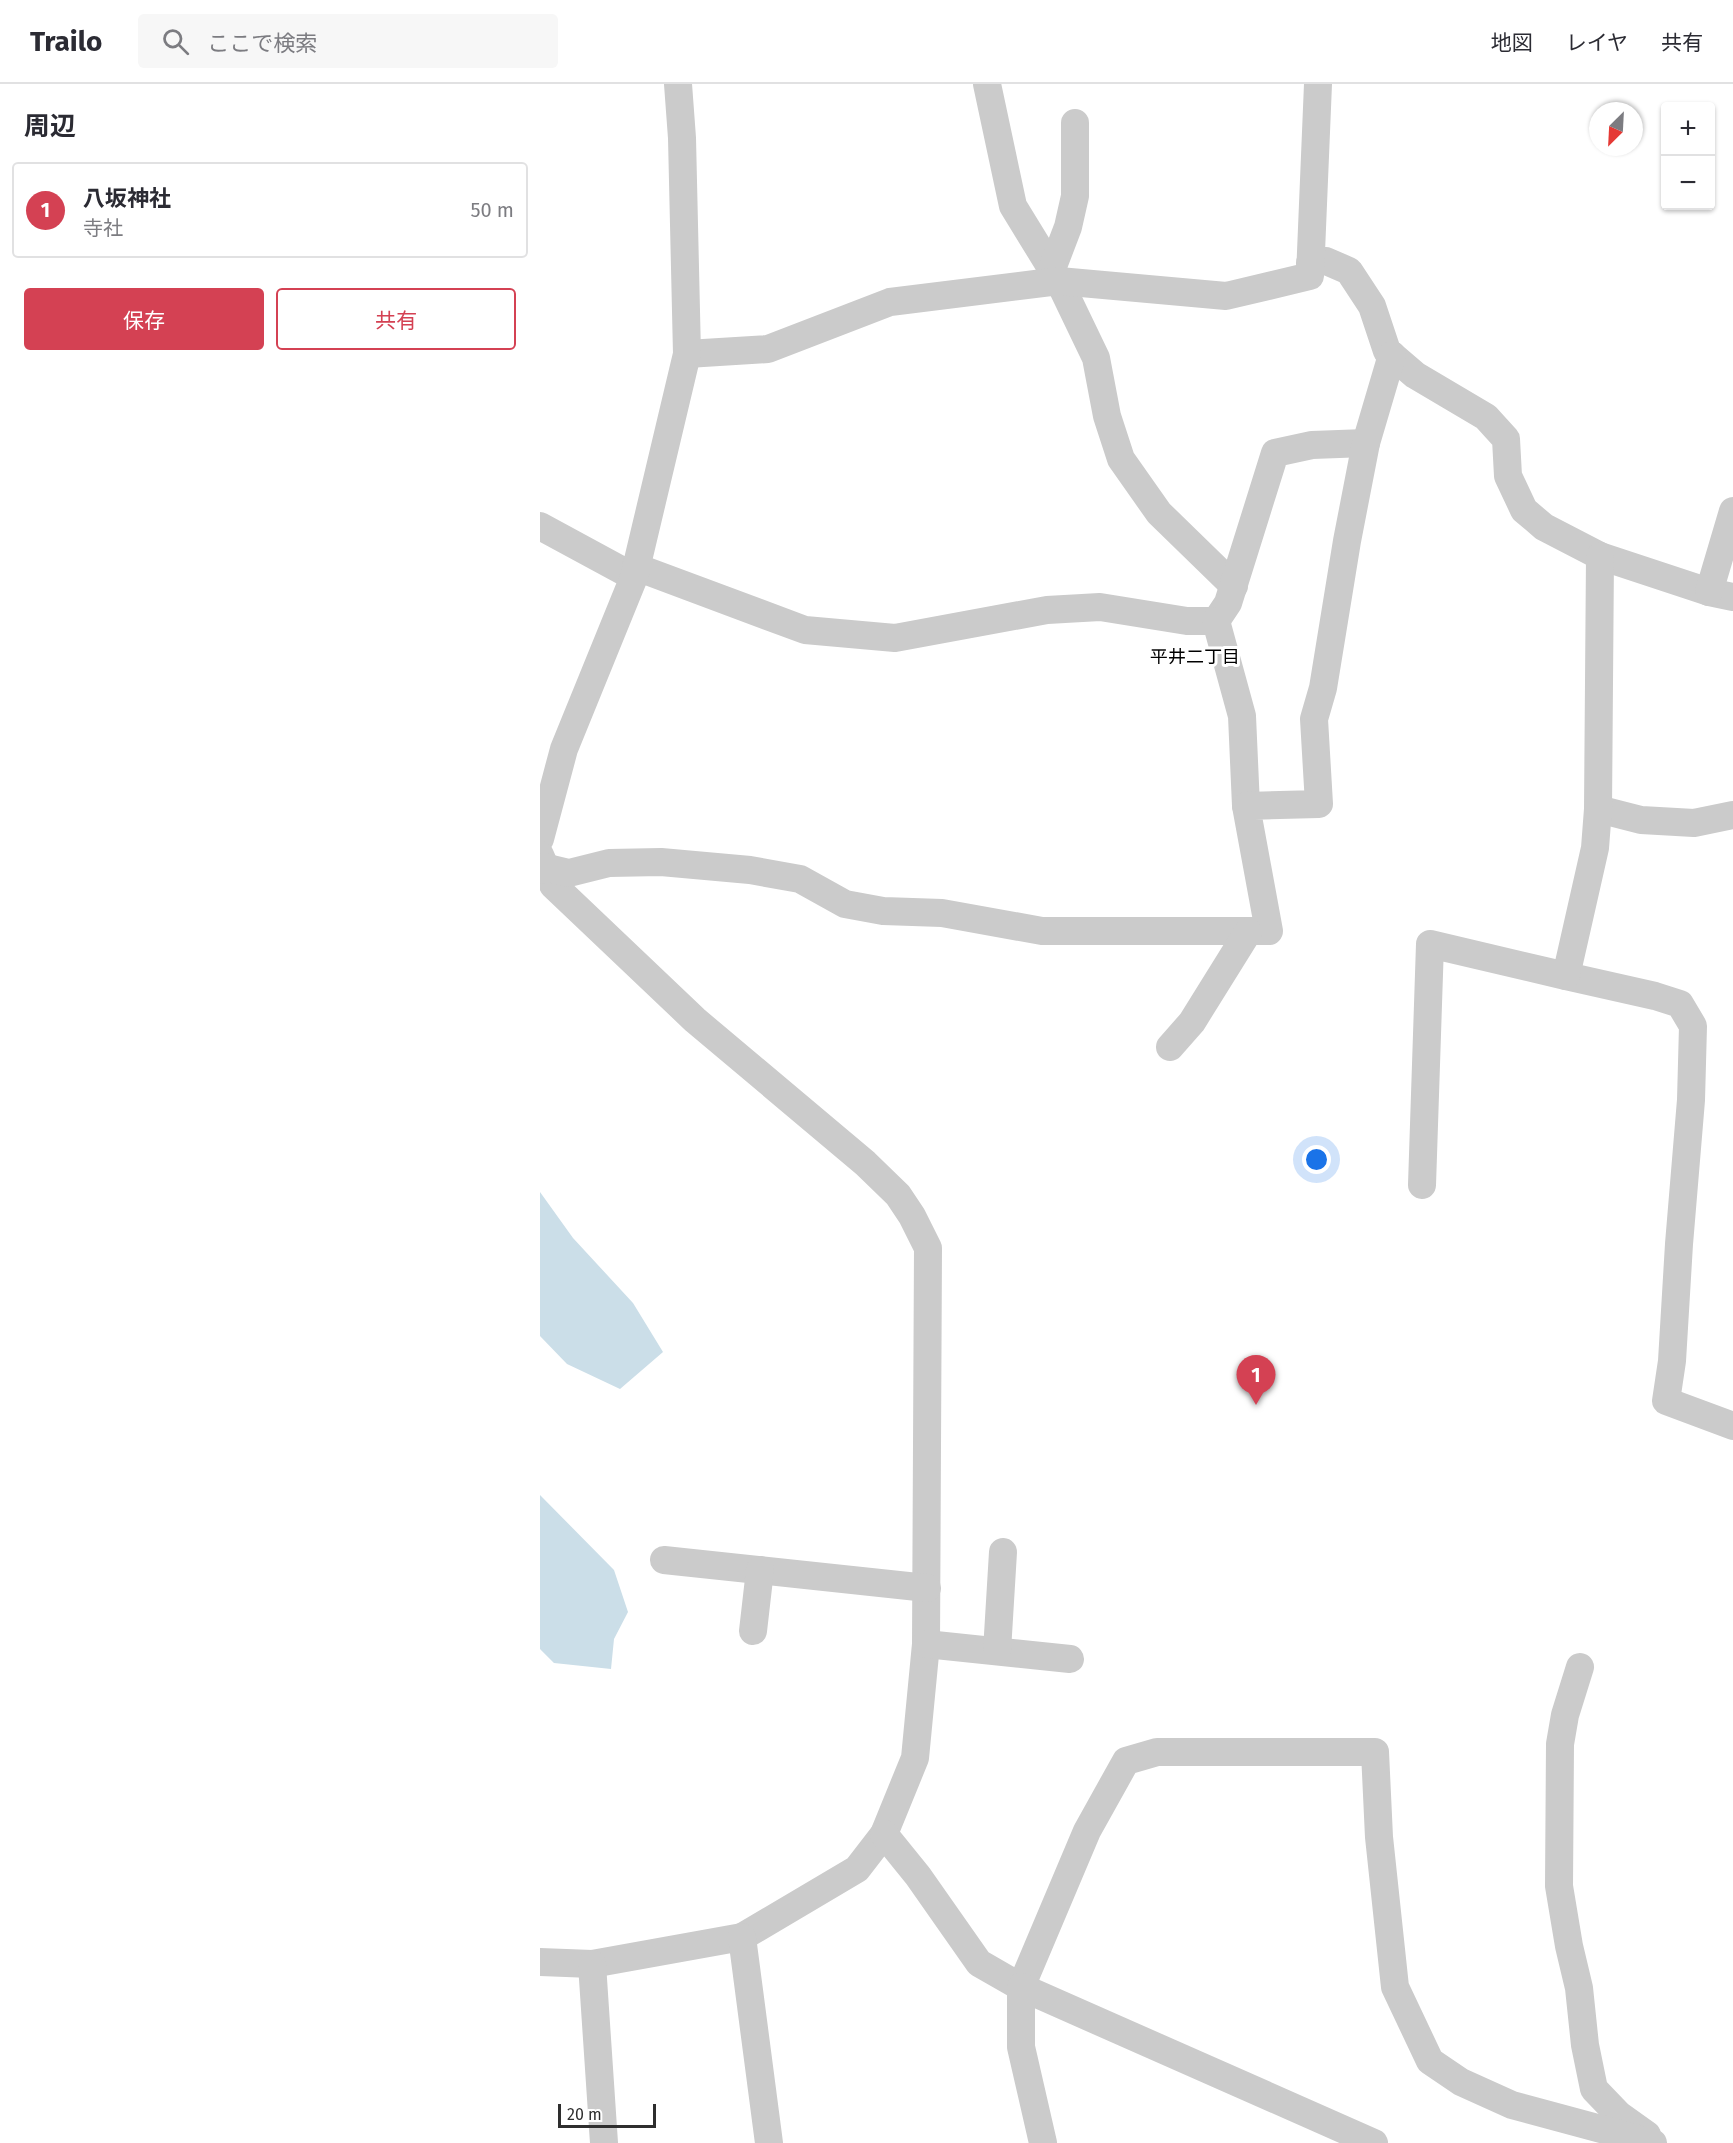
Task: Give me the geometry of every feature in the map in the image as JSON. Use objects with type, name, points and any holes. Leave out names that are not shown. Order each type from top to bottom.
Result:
[{"type":"street","points":[[540,838],[564,749],[635,572],[687,354],[682,138],[678,84]]},
{"type":"street","points":[[987,84],[1013,206],[1055,275],[1096,358],[1107,416],[1121,459],[1159,513],[1234,586]]},
{"type":"street","points":[[687,354],[768,349],[890,302],[1055,275],[1226,296],[1310,276],[1318,84]]},
{"type":"street","points":[[1055,275],[1075,196],[1075,123]]},
{"type":"street","points":[[1310,263],[1326,261],[1349,271],[1372,306],[1388,351],[1392,356],[1414,375],[1486,417],[1506,439],[1508,476],[1524,510],[1544,527],[1600,556],[1721,595],[1733,511]]},
{"type":"street","points":[[1246,806],[1319,804],[1314,719],[1323,688],[1366,443],[1392,356]]},
{"type":"street","points":[[541,864],[569,873],[609,863],[661,862],[750,870],[800,879],[845,904],[883,911],[942,913],[1042,931],[1269,931],[1246,806],[1242,716],[1216,621],[1228,603],[1234,586],[1275,453],[1312,445],[1366,443]]},
{"type":"street","points":[[540,526],[635,572],[805,630],[895,638],[1047,610],[1100,607],[1187,621],[1216,621]]},
{"type":"street","points":[[1566,976],[1595,848],[1598,809],[1600,556]]},
{"type":"street","points":[[1598,809],[1641,820],[1694,823],[1733,815]]},
{"type":"street","points":[[540,1962],[592,1964],[742,1937],[857,1869],[884,1834],[915,1758],[926,1644],[928,1248],[912,1216],[898,1195],[866,1163],[695,1020],[553,885],[541,864]]},
{"type":"street","points":[[1170,1047],[1192,1022],[1248,932]]},
{"type":"street","points":[[1422,1185],[1430,944],[1655,996],[1680,1004],[1693,1026],[1691,1100],[1672,1361],[1666,1401],[1733,1426]]},
{"type":"street","points":[[997,1651],[1003,1552]]},
{"type":"street","points":[[664,1560],[927,1588]]},
{"type":"street","points":[[753,1631],[760,1570]]},
{"type":"street","points":[[926,1644],[1070,1659]]},
{"type":"street","points":[[1580,1667],[1565,1715],[1560,1744],[1559,1886],[1579,1988],[1585,2046],[1594,2089],[1619,2115],[1659,2143]]},
{"type":"street","points":[[1043,2143],[1021,2047],[1021,1987],[1087,1831],[1126,1761],[1157,1752],[1375,1752],[1379,1837],[1395,1987],[1430,2061],[1461,2082],[1512,2105],[1653,2143]]},
{"type":"street","points":[[884,1834],[918,1876],[979,1963],[1021,1987],[1368,2141]]},
{"type":"street","points":[[742,1937],[769,2143]]},
{"type":"street","points":[[592,1964],[604,2143]]},
{"type":"water","points":[[540,1192],[573,1238],[633,1303],[663,1352],[620,1389],[567,1364],[540,1336]]},
{"type":"water","points":[[540,1495],[614,1570],[628,1612],[614,1639],[611,1669],[554,1663],[540,1649]]},
{"type":"place","name":"八坂神社","points":[[1256,1405]]},
{"type":"district","name":"平井二丁目","points":[[1195,657]]}]
